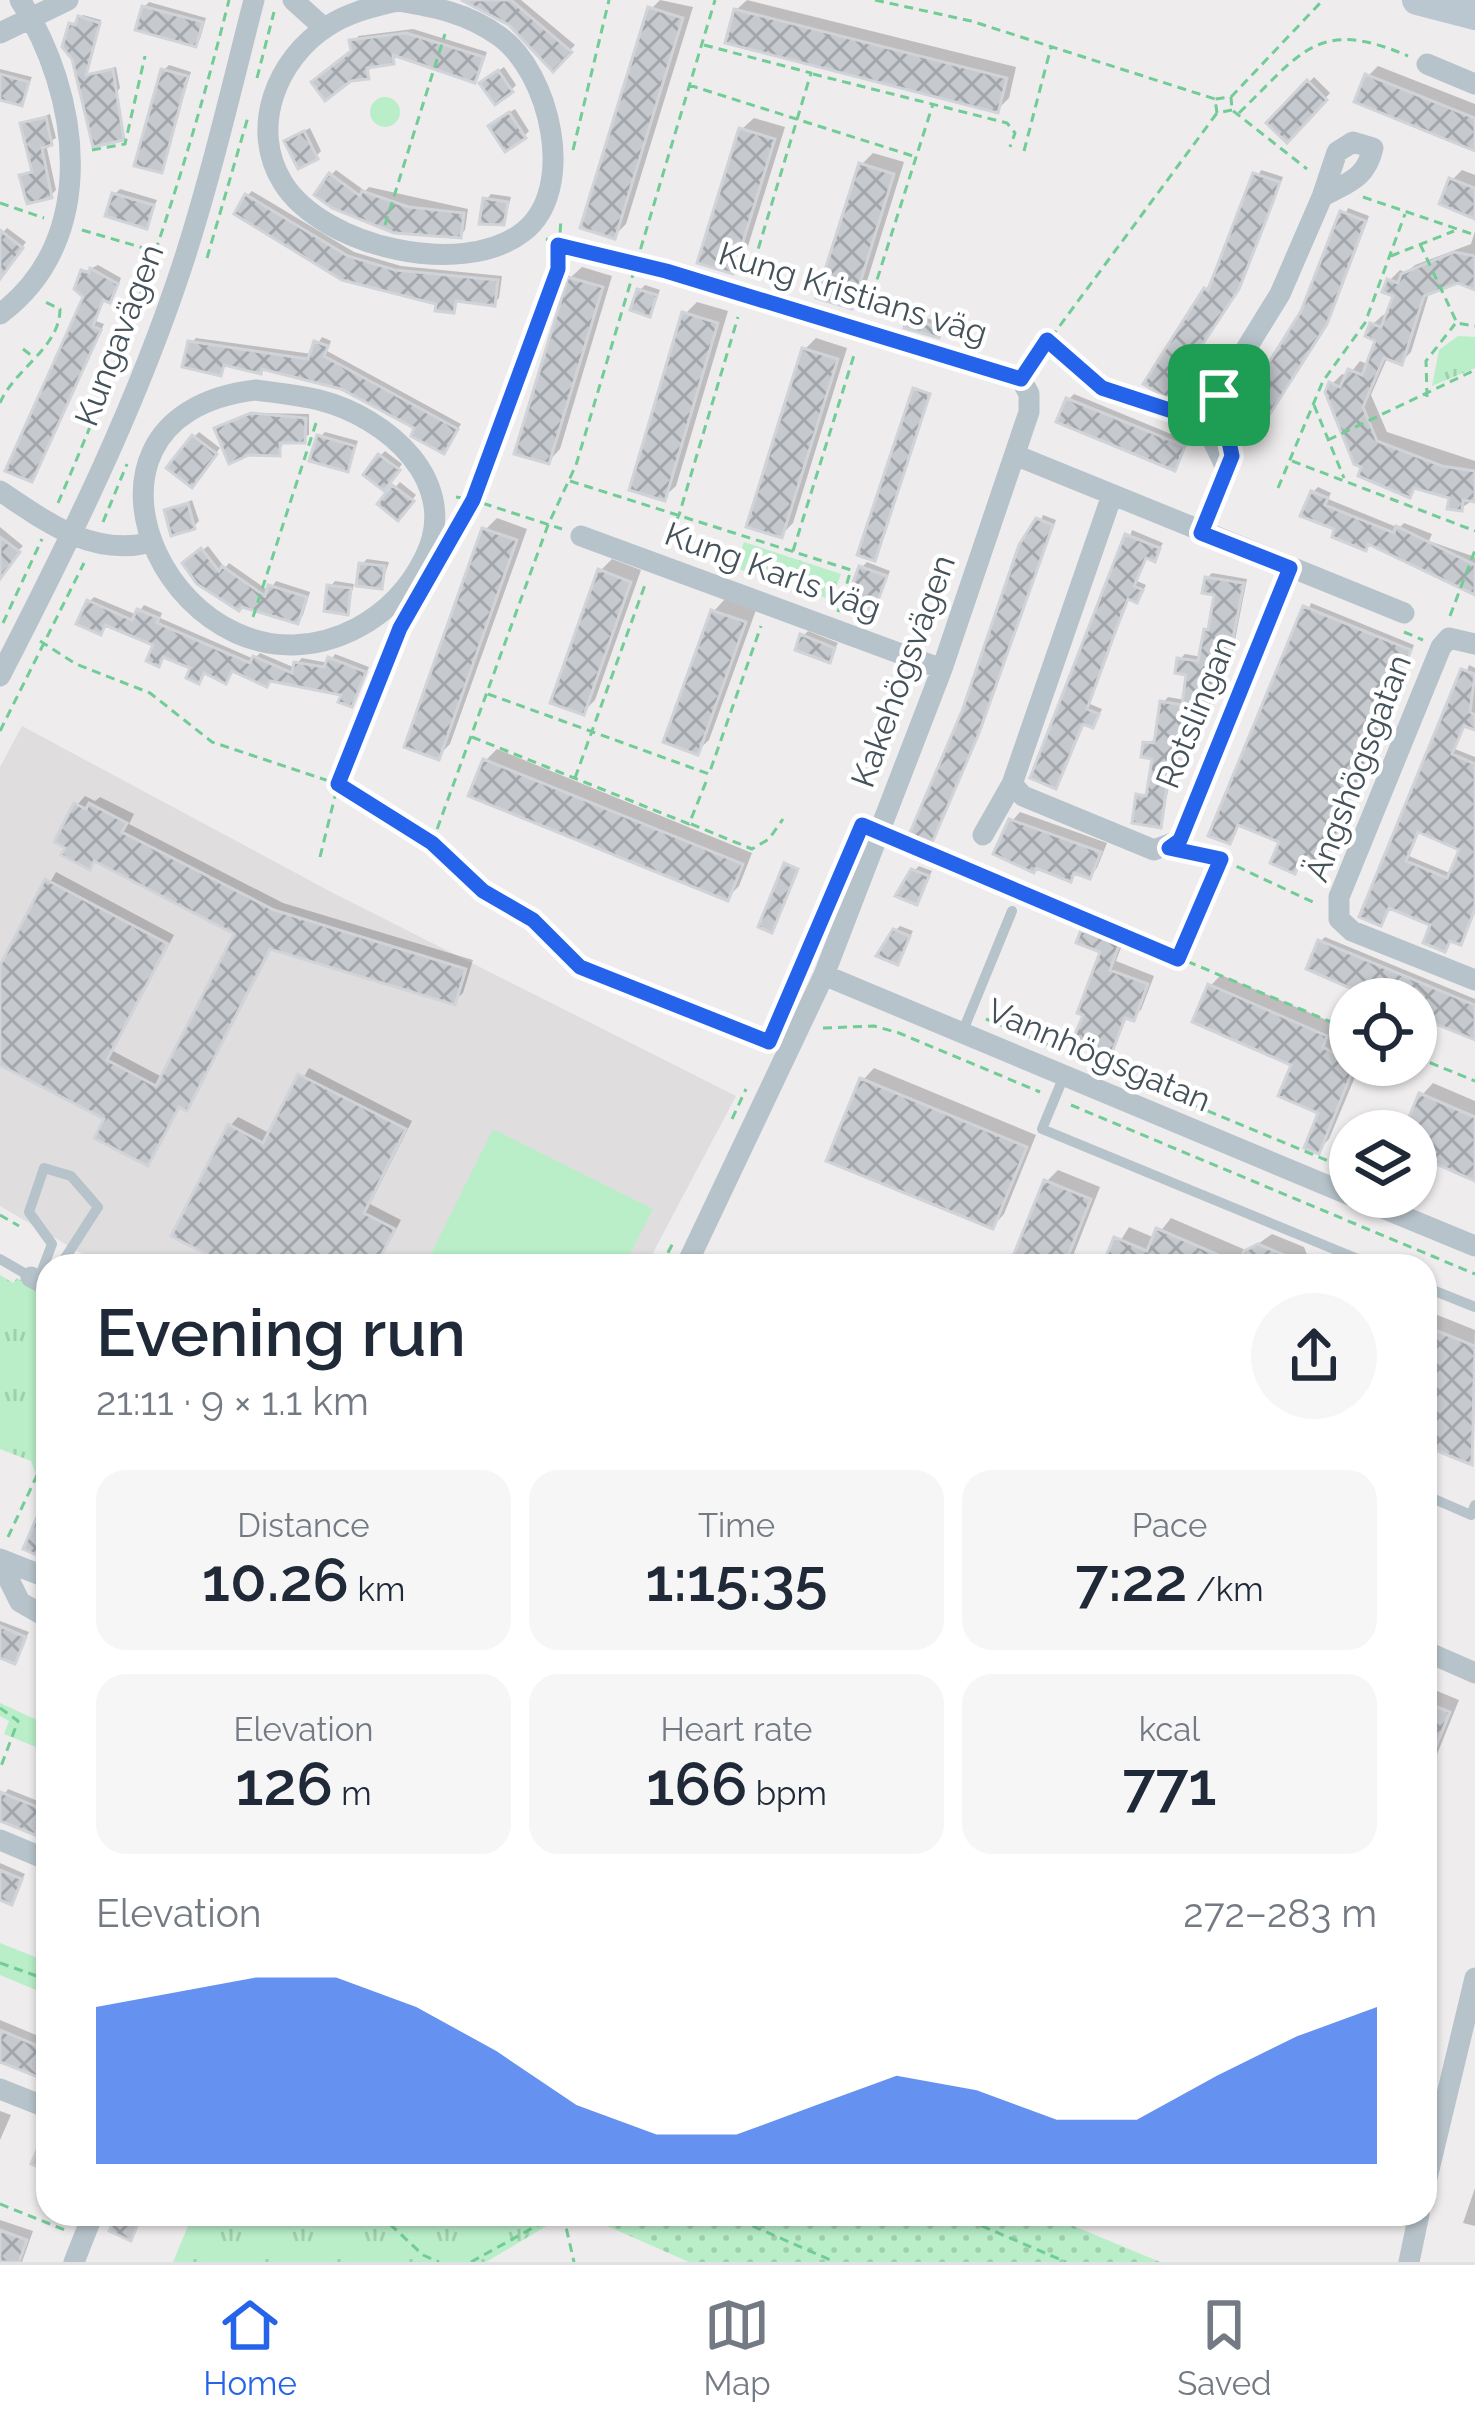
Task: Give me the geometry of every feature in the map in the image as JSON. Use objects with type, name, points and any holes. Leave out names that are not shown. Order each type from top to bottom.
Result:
[{"type":"street","points":[[0,33],[25,8],[68,0]]},
{"type":"street","name":"Kungavägen","points":[[0,676],[8,626],[72,537],[184,261],[254,0]]},
{"type":"street","points":[[293,0],[325,28]]},
{"type":"street","points":[[397,1],[453,10],[504,39],[530,72],[545,104],[553,142],[542,205],[526,230],[492,251],[470,256],[379,244],[326,220],[285,187],[265,139],[283,73],[325,28],[397,1]]},
{"type":"street","points":[[0,314],[22,291],[64,224],[72,154],[56,82],[25,8]]},
{"type":"street","points":[[1427,64],[1475,84]]},
{"type":"street","points":[[1226,468],[1209,423],[1219,395],[1280,294],[1328,190]]},
{"type":"street","name":"Kung Kristians väg","points":[[666,271],[1021,379]]},
{"type":"street","name":"Kakehögsvägen","points":[[692,1254],[824,975],[942,669],[1029,412],[1029,394],[1021,379]]},
{"type":"street","points":[[256,390],[323,401],[405,446],[433,494],[436,521],[430,547],[398,597],[375,619],[340,637],[306,645],[247,635],[215,623],[188,601],[148,543],[143,499],[150,461],[165,429],[190,406],[217,394],[256,390]]},
{"type":"street","points":[[1201,533],[1226,468],[1231,438],[1219,395]]},
{"type":"street","points":[[1015,455],[1111,498],[1404,613]]},
{"type":"street","points":[[0,491],[72,537],[122,549],[148,543]]},
{"type":"street","points":[[983,835],[1012,784],[1111,498]]},
{"type":"street","name":"Kung Karls väg","points":[[581,536],[942,669]]},
{"type":"street","name":"Rotslingan","points":[[1169,848],[1180,840],[1290,568]]},
{"type":"street","points":[[1449,638],[1475,644]]},
{"type":"street","name":"Ängshögsgatan","points":[[1449,638],[1339,897],[1340,919],[1352,931],[1475,980]]},
{"type":"street","points":[[1012,784],[1023,796],[1154,850],[1169,848]]},
{"type":"street","name":"Vannhögsgatan","points":[[824,975],[966,1023],[1064,1076],[1329,1186]]},
{"type":"street","name":"Vannhögsgatan","points":[[1407,1218],[1475,1246]]},
{"type":"street","points":[[0,1559],[36,1572]]},
{"type":"street","points":[[0,1559],[20,1602],[36,1611]]},
{"type":"street","points":[[1437,1656],[1475,1673]]},
{"type":"street","points":[[0,1840],[36,1855]]},
{"type":"street","points":[[1437,2136],[1475,1978]]},
{"type":"street","points":[[0,2089],[36,2103]]},
{"type":"street","points":[[74,2262],[88,2226]]},
{"type":"street","points":[[1409,2262],[1416,2226]]},
{"type":"lane","points":[[966,1023],[1012,911]]},
{"type":"lane","points":[[1064,1076],[1042,1129],[1346,1254]]},
{"type":"lane","points":[[49,1254],[52,1244],[29,1212],[44,1168],[71,1176],[98,1207],[68,1254]]},
{"type":"lane","points":[[0,1258],[36,1279]]},
{"type":"lane","points":[[1437,1292],[1475,1307]]},
{"type":"lane","points":[[1437,1500],[1471,1515],[1475,1505]]},
{"type":"path","points":[[229,0],[130,335],[8,626],[76,664],[150,693],[212,742],[338,784],[432,843],[483,891],[533,920],[580,967],[769,1042],[816,939]]},
{"type":"path","points":[[572,154],[609,0]]},
{"type":"path","points":[[432,843],[568,481],[715,0]]},
{"type":"path","points":[[875,0],[1052,46],[1215,99],[1231,97],[1323,0]]},
{"type":"path","points":[[379,244],[453,10]]},
{"type":"path","points":[[1238,114],[1300,55],[1326,39],[1355,37],[1427,64]]},
{"type":"path","points":[[701,45],[1007,123],[1015,133],[1010,147]]},
{"type":"path","points":[[1024,151],[1052,46]]},
{"type":"path","points":[[72,154],[124,145],[146,56]]},
{"type":"path","points":[[574,778],[653,562],[679,515],[812,73]]},
{"type":"path","points":[[689,86],[915,157]]},
{"type":"path","points":[[1231,97],[1232,110]]},
{"type":"path","points":[[1021,379],[1217,112],[1215,99]]},
{"type":"path","points":[[794,551],[933,104]]},
{"type":"path","points":[[1217,112],[1238,114],[1328,190],[1475,236]]},
{"type":"path","points":[[452,533],[473,500],[558,269],[562,200]]},
{"type":"path","points":[[0,203],[184,261]]},
{"type":"path","points":[[1278,488],[1314,403],[1365,322],[1406,212]]},
{"type":"path","points":[[1389,257],[1458,229]]},
{"type":"path","points":[[526,230],[558,245],[666,271]]},
{"type":"path","points":[[1420,244],[1457,322]]},
{"type":"path","points":[[0,403],[9,382],[52,339],[60,309],[22,291]]},
{"type":"path","points":[[1457,322],[1475,326]]},
{"type":"path","points":[[1427,397],[1426,361],[1457,322]]},
{"type":"path","points":[[1047,340],[1102,388],[1209,423]]},
{"type":"path","points":[[23,350],[33,357]]},
{"type":"path","points":[[1328,440],[1427,397],[1475,370]]},
{"type":"path","points":[[247,635],[323,401]]},
{"type":"path","points":[[1314,403],[1344,478]]},
{"type":"path","points":[[1289,459],[1475,531]]},
{"type":"path","points":[[568,481],[851,570],[833,628]]},
{"type":"path","points":[[433,494],[473,500],[581,536]]},
{"type":"path","points":[[1449,638],[1449,620],[1475,550]]},
{"type":"path","points":[[689,824],[769,605]]},
{"type":"path","points":[[320,857],[338,784],[410,614]]},
{"type":"path","points":[[486,693],[709,774]]},
{"type":"path","points":[[470,737],[752,849],[769,839],[783,819]]},
{"type":"path","points":[[879,832],[1329,1021]]},
{"type":"path","points":[[1169,848],[1221,859],[1291,888],[1340,919]]},
{"type":"path","points":[[1178,959],[1221,859]]},
{"type":"path","points":[[802,1020],[830,1030],[874,1026],[899,1033],[1427,1254]]},
{"type":"path","points":[[966,1023],[1066,1048],[1329,1161]]},
{"type":"path","points":[[1437,1066],[1475,1082]]},
{"type":"path","points":[[730,1125],[750,1081]]},
{"type":"path","points":[[667,1254],[683,1225]]},
{"type":"path","points":[[1437,1258],[1475,1274]]},
{"type":"path","points":[[0,1559],[36,1479]]},
{"type":"path","points":[[0,1708],[18,1721],[0,1769]]},
{"type":"path","points":[[0,1964],[36,1976]]},
{"type":"path","points":[[0,2204],[36,2219]]},
{"type":"path","points":[[54,2226],[66,2231]]},
{"type":"path","points":[[392,2226],[423,2255],[439,2262]]},
{"type":"path","points":[[471,2262],[538,2226]]},
{"type":"path","points":[[564,2226],[574,2262]]},
{"type":"path","points":[[752,2226],[835,2262]]},
{"type":"path","points":[[983,2226],[1066,2262]]},
{"type":"shaded area","points":[[22,726],[335,894],[736,1096],[652,1254],[82,1254],[0,1206],[0,767]]},
{"type":"green space","points":[[385,97],[400,112],[385,127],[370,112]]},
{"type":"green space","points":[[1458,336],[1475,337],[1475,368],[1432,386],[1439,350]]},
{"type":"green space","points":[[744,542],[841,574],[832,600],[735,568]]},
{"type":"green space","points":[[493,1129],[653,1209],[630,1254],[431,1254]]},
{"type":"green space","points":[[0,1275],[36,1289],[36,1475],[31,1461],[0,1449]]},
{"type":"green space","points":[[0,1703],[36,1720],[36,1747],[4,1734],[9,1721],[0,1716]]},
{"type":"green space","points":[[0,1943],[36,1957],[36,1990],[0,1975]]},
{"type":"green space","points":[[188,2226],[547,2226],[486,2262],[173,2262]]},
{"type":"green space","points":[[607,2226],[1074,2226],[1160,2262],[689,2262]]},
{"type":"building","points":[[461,0],[511,0],[572,52],[553,72],[509,25]]},
{"type":"building","points":[[142,6],[203,22],[196,47],[135,30]]},
{"type":"building","points":[[648,7],[683,18],[615,239],[580,228]]},
{"type":"building","points":[[734,9],[1007,78],[998,113],[725,43]]},
{"type":"building","points":[[78,16],[100,23],[86,75],[113,69],[124,140],[93,147],[72,59],[62,47],[69,23],[75,25]]},
{"type":"building","points":[[406,33],[484,57],[475,83],[393,55],[394,64],[367,68],[369,79],[351,81],[325,101],[311,82],[351,51],[349,40]]},
{"type":"building","points":[[161,69],[188,76],[162,173],[134,166]]},
{"type":"building","points":[[498,70],[513,92],[495,105],[479,83]]},
{"type":"building","points":[[0,74],[29,82],[22,106],[0,100]]},
{"type":"building","points":[[1365,74],[1475,118],[1475,151],[1354,102]]},
{"type":"building","points":[[1307,80],[1327,100],[1287,143],[1266,123]]},
{"type":"building","points":[[509,112],[526,138],[505,152],[488,126]]},
{"type":"building","points":[[46,117],[52,145],[42,148],[52,198],[27,204],[19,175],[32,172],[20,123]]},
{"type":"building","points":[[739,128],[775,139],[733,274],[697,263]]},
{"type":"building","points":[[304,131],[318,159],[298,169],[284,141]]},
{"type":"building","points":[[859,163],[894,174],[852,309],[816,298]]},
{"type":"building","points":[[329,173],[360,196],[362,191],[409,207],[464,213],[461,238],[394,233],[332,208],[314,195]]},
{"type":"building","points":[[1253,173],[1280,182],[1273,202],[1239,289],[1167,398],[1143,384],[1204,288],[1208,290]]},
{"type":"building","points":[[1449,178],[1475,188],[1475,219],[1439,204]]},
{"type":"building","points":[[112,193],[154,205],[147,229],[105,216]]},
{"type":"building","points":[[245,194],[348,256],[395,270],[498,280],[495,306],[456,301],[454,313],[435,311],[436,304],[342,280],[234,214]]},
{"type":"building","points":[[483,198],[508,202],[504,225],[479,224]]},
{"type":"building","points":[[1340,211],[1366,221],[1327,324],[1259,431],[1238,412],[1301,311]]},
{"type":"building","points":[[0,230],[23,248],[0,279]]},
{"type":"building","points":[[1454,252],[1475,256],[1475,290],[1458,283],[1424,296],[1402,365],[1384,358],[1363,407],[1377,441],[1442,466],[1475,471],[1475,502],[1463,500],[1462,511],[1447,509],[1449,498],[1414,488],[1410,498],[1358,476],[1361,467],[1354,464],[1325,392],[1329,382],[1340,387],[1348,369],[1362,375],[1375,341],[1365,336],[1370,323],[1381,327],[1393,296],[1382,292],[1387,279],[1398,283],[1401,274]]},
{"type":"building","points":[[90,268],[118,284],[110,303],[103,300],[93,326],[101,330],[32,482],[5,471],[83,297],[74,289],[81,270],[89,273]]},
{"type":"building","points":[[568,277],[603,287],[549,464],[514,454]]},
{"type":"building","points":[[637,289],[657,295],[650,317],[630,310]]},
{"type":"building","points":[[682,312],[718,323],[665,501],[629,490]]},
{"type":"building","points":[[906,318],[942,328],[939,338],[904,328]]},
{"type":"building","points":[[188,341],[308,359],[314,341],[328,346],[324,356],[458,429],[444,454],[411,436],[414,428],[341,389],[262,369],[261,374],[224,365],[221,376],[182,367]]},
{"type":"building","points":[[802,348],[838,359],[782,538],[746,527]]},
{"type":"building","points":[[913,388],[930,394],[875,561],[857,555]]},
{"type":"building","points":[[1066,398],[1185,446],[1175,471],[1056,422]]},
{"type":"building","points":[[251,413],[306,418],[305,443],[280,443],[280,456],[249,455],[229,464],[214,428]]},
{"type":"building","points":[[192,435],[217,454],[192,488],[166,468]]},
{"type":"building","points":[[317,435],[355,446],[348,472],[309,461]]},
{"type":"building","points":[[378,454],[400,470],[384,491],[363,475]]},
{"type":"building","points":[[392,485],[414,501],[398,521],[377,504]]},
{"type":"building","points":[[1311,491],[1328,498],[1325,505],[1394,533],[1396,526],[1475,565],[1475,595],[1368,544],[1366,551],[1332,537],[1334,529],[1300,516]]},
{"type":"building","points":[[188,503],[195,529],[171,536],[164,510]]},
{"type":"building","points":[[1036,518],[1053,525],[979,733],[931,845],[909,835],[962,711],[1019,545]]},
{"type":"building","points":[[482,528],[517,540],[439,760],[404,747]]},
{"type":"building","points":[[1125,534],[1160,548],[1155,562],[1146,558],[1134,586],[1143,590],[1137,603],[1128,599],[1117,627],[1087,709],[1099,714],[1093,728],[1083,724],[1056,789],[1030,778]]},
{"type":"building","points":[[0,537],[20,552],[0,579]]},
{"type":"building","points":[[201,548],[219,571],[222,566],[265,596],[268,585],[307,597],[298,624],[242,607],[239,611],[197,584],[182,563]]},
{"type":"building","points":[[359,563],[385,566],[382,589],[356,586]]},
{"type":"building","points":[[859,566],[887,576],[874,611],[846,601]]},
{"type":"building","points":[[598,569],[631,582],[584,715],[550,703]]},
{"type":"building","points":[[1205,577],[1244,583],[1228,663],[1217,661],[1210,703],[1200,702],[1193,747],[1183,745],[1176,787],[1167,786],[1161,828],[1132,823],[1136,794],[1146,796],[1152,759],[1141,757],[1143,742],[1154,743],[1160,701],[1182,705],[1186,675],[1175,673],[1177,658],[1198,661],[1204,629],[1208,630],[1214,595],[1202,593]]},
{"type":"building","points":[[327,585],[351,588],[348,615],[324,611]]},
{"type":"building","points":[[87,600],[132,620],[137,609],[159,618],[157,623],[250,663],[253,656],[292,673],[294,662],[324,667],[328,657],[366,672],[352,707],[338,702],[341,695],[270,681],[267,687],[232,671],[226,684],[204,673],[199,684],[186,678],[190,668],[163,657],[159,667],[146,661],[153,645],[105,625],[101,635],[76,624]]},
{"type":"building","points":[[1303,606],[1411,650],[1323,870],[1300,861],[1295,874],[1270,863],[1279,842],[1238,825],[1230,844],[1208,836]]},
{"type":"building","points":[[711,610],[746,622],[698,755],[663,742]]},
{"type":"building","points":[[800,634],[835,648],[830,663],[795,650]]},
{"type":"building","points":[[1461,669],[1475,674],[1470,712],[1475,715],[1475,730],[1464,726],[1452,754],[1475,764],[1475,909],[1461,945],[1450,941],[1445,952],[1423,943],[1430,925],[1389,908],[1381,926],[1359,917]],"holes":[[[1418,832],[1459,850],[1447,878],[1406,861]]]},
{"type":"building","points":[[483,759],[743,864],[728,901],[468,796]]},
{"type":"building","points":[[74,803],[86,809],[89,803],[127,823],[122,832],[274,910],[466,969],[455,1005],[270,949],[187,1111],[179,1107],[148,1166],[94,1138],[104,1119],[0,1065],[0,965],[45,879],[168,944],[107,1060],[156,1086],[234,934],[94,861],[90,870],[61,855],[65,848],[54,842]]},
{"type":"building","points":[[1009,819],[1101,852],[1090,879],[1074,873],[1071,882],[1036,868],[1034,873],[993,854]]},
{"type":"building","points":[[784,863],[798,869],[772,933],[758,927]]},
{"type":"building","points":[[911,869],[929,876],[917,905],[895,896]]},
{"type":"building","points":[[893,929],[910,936],[898,965],[876,956]]},
{"type":"building","points":[[1081,930],[1119,945],[1110,970],[1148,984],[1134,1021],[1125,1018],[1111,1055],[1073,1040],[1083,1015],[1077,1013],[1100,952],[1076,943]]},
{"type":"building","points":[[1318,940],[1410,978],[1329,979],[1306,969]]},
{"type":"building","points":[[1208,984],[1327,1036],[1323,1047],[1329,1050],[1329,1086],[1347,1086],[1337,1110],[1329,1110],[1329,1129],[1319,1154],[1304,1148],[1318,1113],[1278,1096],[1291,1065],[1192,1022]]},
{"type":"building","points":[[1437,989],[1475,1005],[1475,1040],[1437,1025]]},
{"type":"building","points":[[298,1074],[406,1129],[364,1213],[395,1229],[382,1254],[206,1254],[171,1236],[228,1124],[263,1143]]},
{"type":"building","points":[[860,1078],[1027,1147],[993,1229],[826,1161]]},
{"type":"building","points":[[1419,1093],[1475,1117],[1475,1181],[1437,1164],[1437,1110],[1412,1110]]},
{"type":"building","points":[[1044,1180],[1091,1199],[1069,1254],[1014,1254]]},
{"type":"building","points":[[1156,1228],[1216,1254],[1107,1254],[1114,1237],[1147,1251]]},
{"type":"building","points":[[1258,1244],[1282,1254],[1243,1254]]},
{"type":"building","points":[[1437,1331],[1475,1346],[1472,1465],[1437,1451]]},
{"type":"building","points":[[36,1519],[36,1555],[23,1549]]},
{"type":"building","points":[[0,1626],[26,1637],[15,1664],[0,1658]]},
{"type":"building","points":[[1437,1707],[1450,1712],[1437,1744]]},
{"type":"building","points":[[0,1792],[36,1806],[35,1835],[0,1821]]},
{"type":"building","points":[[0,1870],[22,1879],[12,1905],[0,1900]]},
{"type":"building","points":[[0,2030],[36,2045],[36,2076],[0,2062]]},
{"type":"building","points":[[111,2226],[137,2226],[131,2241],[109,2231]]},
{"type":"building","points":[[0,2230],[27,2240],[19,2262],[0,2262]]},
{"type":"route","points":[[558,245],[666,271],[1021,379],[1047,340],[1102,388],[1209,423],[1219,395],[1232,456],[1201,533],[1290,568],[1180,840],[1169,848],[1221,859],[1178,959],[862,825],[769,1042],[580,967],[533,920],[483,891],[432,843],[338,784],[400,628],[473,500],[558,269],[558,245]]}]
